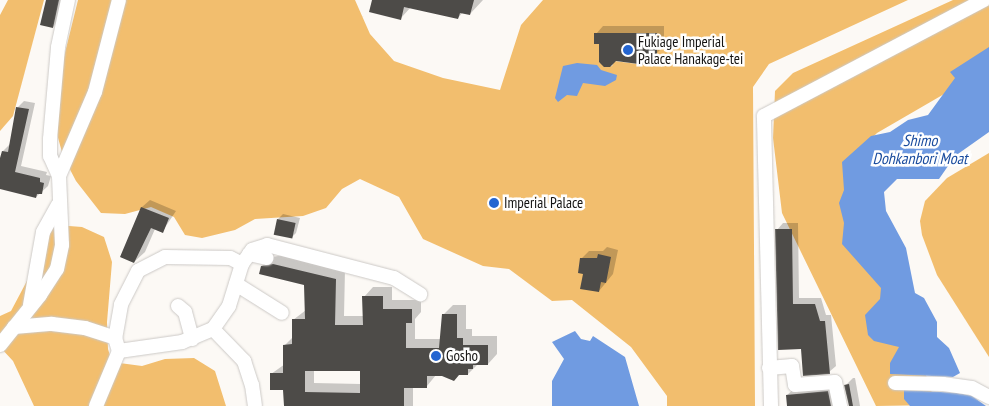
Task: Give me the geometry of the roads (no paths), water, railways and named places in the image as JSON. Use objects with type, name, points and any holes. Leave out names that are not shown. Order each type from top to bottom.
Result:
[{"type":"lane","points":[[59,176],[50,156],[50,139],[58,47],[68,0]]},
{"type":"lane","points":[[0,345],[30,308],[56,268],[62,245],[58,206],[59,176],[75,144],[95,92],[119,0]]},
{"type":"lane","points":[[771,406],[764,116],[984,0]]},
{"type":"lane","points":[[30,308],[43,232],[58,206]]},
{"type":"lane","points":[[14,327],[52,324],[85,328],[135,352],[192,339],[213,330],[229,306],[246,259],[267,245],[394,278],[420,294]]},
{"type":"lane","points":[[96,406],[117,345],[121,305],[138,271],[165,257],[267,258]]},
{"type":"lane","points":[[236,284],[282,313]]},
{"type":"lane","points":[[178,306],[185,312],[192,339]]},
{"type":"lane","points":[[213,330],[244,361],[252,385],[254,406]]},
{"type":"lane","points":[[769,368],[792,366],[795,385],[835,382],[840,406]]},
{"type":"lane","points":[[895,383],[951,385],[972,388],[989,397]]},
{"type":"water","name":"Shimo Dohkanbori Moat","points":[[989,47],[989,132],[955,156],[939,179],[897,179],[884,192],[886,211],[906,248],[915,293],[924,298],[937,322],[937,337],[949,348],[960,373],[953,377],[890,374],[890,363],[899,347],[874,341],[868,335],[865,315],[880,299],[881,288],[842,244],[844,223],[839,203],[844,190],[842,162],[871,136],[890,132],[908,120],[928,115],[955,78],[950,72]]},
{"type":"water","points":[[577,63],[597,65],[601,70],[617,75],[616,80],[605,86],[583,83],[577,96],[567,95],[558,102],[555,98],[563,66]]},
{"type":"water","points":[[575,331],[581,339],[590,341],[593,336],[625,357],[639,406],[552,406],[552,381],[564,359],[552,342]]},
{"type":"water","points":[[904,390],[958,393],[972,396],[986,406],[910,406],[904,399]]},
{"type":"place","name":"Fukiage Imperial Palace Hanakage-tei","points":[[628,50]]},
{"type":"place","name":"Imperial Palace","points":[[494,203]]},
{"type":"place","name":"Gosho","points":[[436,356]]}]
